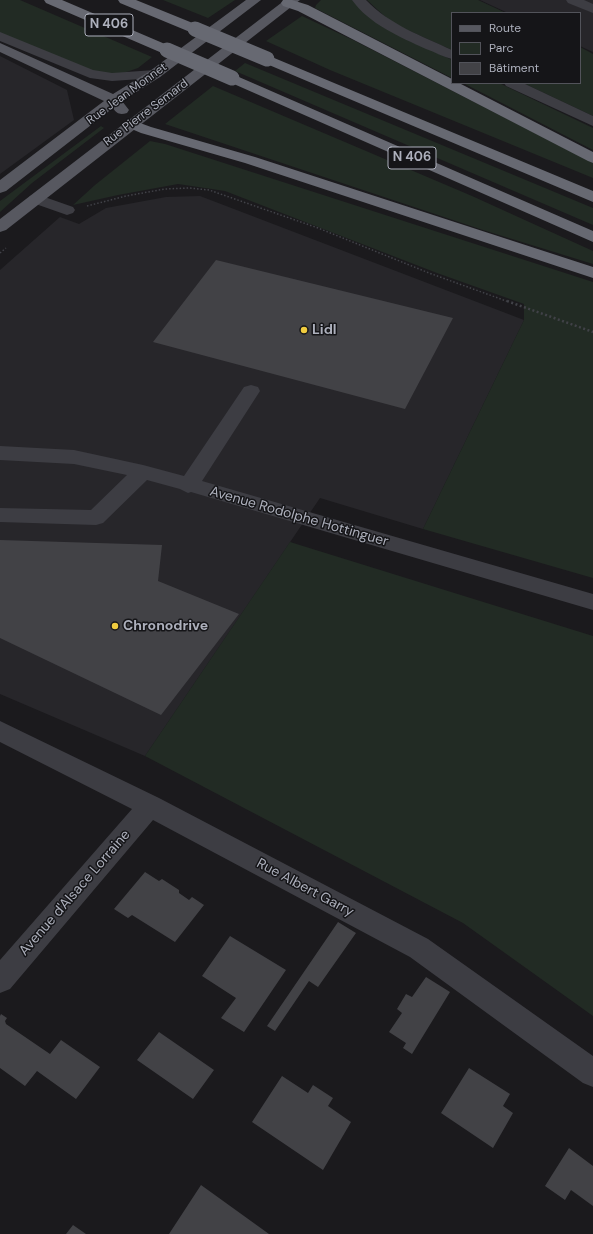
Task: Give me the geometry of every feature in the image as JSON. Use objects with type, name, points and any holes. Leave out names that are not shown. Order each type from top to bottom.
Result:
[{"type":"highway","name":"N 406","points":[[51,0],[593,237]]},
{"type":"highway","name":"N 406","points":[[125,0],[593,197]]},
{"type":"highway","points":[[291,2],[593,158]]},
{"type":"highway","points":[[132,124],[146,130],[250,160],[593,273]]},
{"type":"main road","name":"Rue Jean Monnet","points":[[0,188],[114,100],[155,74],[254,0]]},
{"type":"main road","points":[[274,0],[291,2]]},
{"type":"main road","name":"Rue Pierre Semard","points":[[0,227],[291,2]]},
{"type":"main road","points":[[0,48],[114,100],[125,112],[132,124]]},
{"type":"street","points":[[359,0],[364,6],[386,23],[451,55]]},
{"type":"street","points":[[573,0],[593,9]]},
{"type":"street","points":[[0,36],[90,74],[112,77],[155,74]]},
{"type":"street","points":[[513,84],[593,122]]},
{"type":"street","points":[[36,199],[67,210]]},
{"type":"street","points":[[188,486],[252,391]]},
{"type":"street","name":"Avenue Rodolphe Hottinguer","points":[[0,453],[74,457],[142,472],[188,486],[277,509],[593,602]]},
{"type":"street","points":[[0,515],[96,518],[142,472]]},
{"type":"street","name":"Rue Albert Garry","points":[[0,732],[150,806],[419,948],[593,1073]]},
{"type":"street","name":"Avenue d'Alsace Lorraine","points":[[0,980],[150,806]]},
{"type":"path","points":[[67,210],[79,210],[95,203],[165,189],[189,188],[209,190],[318,228],[429,273],[593,332]]},
{"type":"shaded area","points":[[480,0],[593,0],[593,52],[581,46],[581,12],[506,12]]},
{"type":"shaded area","points":[[0,56],[67,90],[74,120],[0,174]]},
{"type":"shaded area","points":[[200,196],[524,320],[423,529],[320,498],[145,756],[0,694],[0,270],[60,217],[79,224],[106,208],[166,197]]},
{"type":"green space","points":[[0,0],[20,0],[152,57],[138,68],[112,77],[90,74],[0,35]]},
{"type":"green space","points":[[163,0],[235,0],[208,18]]},
{"type":"green space","points":[[321,0],[355,0],[383,27],[451,60],[451,77],[315,8]]},
{"type":"green space","points":[[367,0],[478,0],[504,12],[451,12],[451,50],[392,23]]},
{"type":"green space","points":[[302,16],[353,40],[593,163],[593,178],[330,70],[266,41]]},
{"type":"green space","points":[[581,48],[593,54],[593,116],[525,84],[581,84]]},
{"type":"green space","points":[[245,63],[593,208],[593,225],[235,71]]},
{"type":"green space","points":[[465,84],[501,84],[593,128],[593,150]]},
{"type":"green space","points":[[213,86],[472,196],[593,251],[593,264],[483,230],[165,124]]},
{"type":"green space","points":[[101,126],[104,128],[32,183],[0,212],[0,201]]},
{"type":"green space","points":[[150,141],[165,144],[593,282],[593,578],[423,529],[524,320],[524,304],[437,273],[225,191],[178,184],[73,205],[95,185]]},
{"type":"green space","points":[[290,542],[593,636],[593,1016],[463,923],[145,756]]},
{"type":"building","name":"Lidl","points":[[216,260],[453,318],[405,409],[153,342]]},
{"type":"building","name":"Chronodrive","points":[[0,540],[162,545],[158,581],[239,614],[161,715],[0,638]]},
{"type":"building","points":[[145,872],[159,881],[162,879],[179,890],[179,893],[189,900],[192,897],[204,905],[175,942],[132,915],[128,918],[114,909]]},
{"type":"building","points":[[338,922],[356,933],[318,987],[309,981],[275,1031],[267,1026]]},
{"type":"building","points":[[230,936],[286,970],[244,1032],[221,1018],[236,998],[202,976]]},
{"type":"building","points":[[426,977],[450,992],[412,1054],[403,1048],[406,1043],[389,1032],[402,1013],[397,1009],[406,994],[412,997]]},
{"type":"building","points":[[1,1014],[7,1018],[5,1021],[6,1024],[50,1054],[61,1040],[100,1067],[76,1099],[37,1071],[25,1086],[0,1068]]},
{"type":"building","points":[[159,1032],[214,1070],[193,1099],[137,1060]]},
{"type":"building","points":[[469,1068],[510,1094],[503,1106],[513,1113],[493,1148],[441,1113]]},
{"type":"building","points":[[282,1076],[308,1093],[313,1085],[333,1098],[328,1106],[351,1122],[323,1170],[252,1122]]},
{"type":"building","points":[[569,1148],[593,1166],[593,1206],[571,1190],[565,1200],[545,1186]]},
{"type":"building","points":[[201,1185],[269,1234],[169,1234]]},
{"type":"building","points":[[73,1225],[86,1234],[66,1234]]},
{"type":"place","name":"Lidl","points":[[304,330]]},
{"type":"place","name":"Chronodrive","points":[[115,626]]}]
